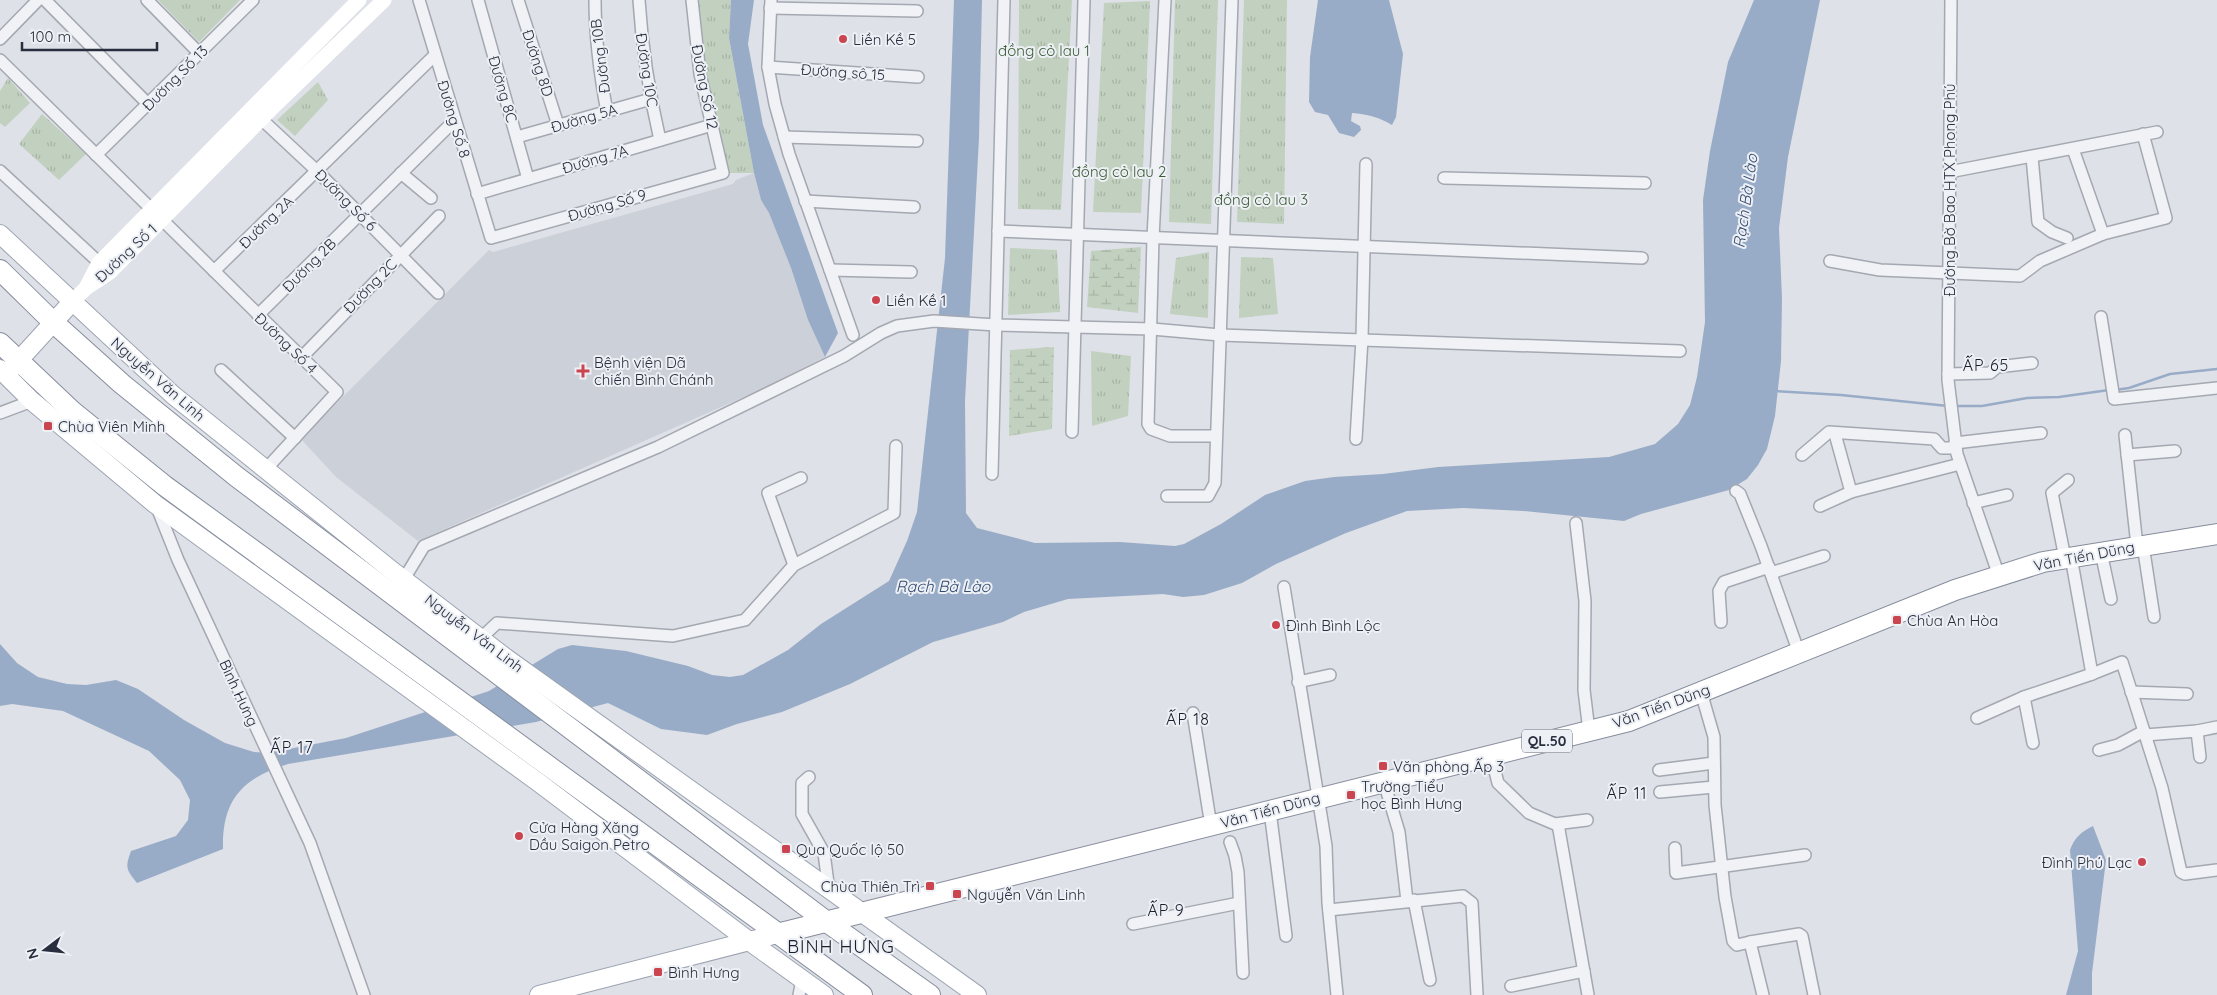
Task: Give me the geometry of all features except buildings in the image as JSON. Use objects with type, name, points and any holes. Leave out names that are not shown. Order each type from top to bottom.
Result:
[{"type":"highway","name":"Nguyễn Văn Linh","points":[[0,270],[53,322],[122,384],[230,471],[580,722],[827,922],[930,995]]},
{"type":"highway","points":[[0,343],[8,368],[72,411],[423,688],[543,775],[777,934],[862,995]]},
{"type":"highway","name":"Văn Tiến Dũng","points":[[863,913],[1270,812],[1319,797],[1629,721],[1955,590],[2043,562],[2217,534]]},
{"type":"highway","name":"QL.50","points":[[777,934],[863,913]]},
{"type":"main road","name":"Nguyễn Văn Linh","points":[[0,234],[173,395],[480,639],[501,665]]},
{"type":"main road","points":[[72,302],[8,368],[32,400],[155,504],[423,688]]},
{"type":"main road","name":"Nguyễn Văn Linh","points":[[580,722],[863,913],[977,995]]},
{"type":"main road","points":[[543,775],[749,941],[801,987],[824,995]]},
{"type":"main road","name":"QL.50","points":[[539,995],[777,934]]},
{"type":"street","points":[[0,39],[38,0]]},
{"type":"street","points":[[44,0],[148,104]]},
{"type":"street","points":[[147,0],[199,53]]},
{"type":"street","name":"Đường Số 13","points":[[96,155],[253,0]]},
{"type":"street","name":"Đường Số 1","points":[[72,302],[256,114],[359,0]]},
{"type":"street","name":"Đường Số 1","points":[[256,114],[384,0]]},
{"type":"street","name":"Đường Số 8","points":[[419,0],[454,121],[491,238]]},
{"type":"street","name":"Đường 8D","points":[[518,0],[558,125]]},
{"type":"street","name":"Đường 10B","points":[[594,0],[600,74],[607,112]]},
{"type":"street","name":"Đường 10C","points":[[639,0],[642,44],[660,140]]},
{"type":"street","name":"Đường Số 12","points":[[692,0],[700,74],[723,173]]},
{"type":"street","points":[[992,474],[1004,0]]},
{"type":"street","points":[[1072,432],[1084,0]]},
{"type":"street","points":[[1165,0],[1153,238],[1148,424],[1150,429],[1170,436],[1216,436]]},
{"type":"street","points":[[1167,496],[1208,496],[1215,483],[1232,0]]},
{"type":"street","name":"Đường Bờ Bao HTX Phong Phú","points":[[1950,0],[1948,377],[1955,446]]},
{"type":"street","name":"Đường 8C","points":[[482,1],[528,179]]},
{"type":"street","points":[[852,335],[784,137],[768,67],[770,4],[918,12]]},
{"type":"street","name":"Đường 2A","points":[[214,271],[318,172],[435,55]]},
{"type":"street","name":"Đường Số 4","points":[[0,60],[337,392],[266,468]]},
{"type":"street","name":"Đường sô 15","points":[[768,67],[918,76]]},
{"type":"street","name":"Đường 5A","points":[[517,137],[651,99]]},
{"type":"street","name":"Đường Số 6","points":[[256,114],[318,172],[438,293]]},
{"type":"street","name":"Đường 2B","points":[[258,315],[454,121]]},
{"type":"street","name":"Đường 7A","points":[[477,194],[712,125]]},
{"type":"street","points":[[1949,172],[2157,132]]},
{"type":"street","points":[[1830,260],[1880,270],[2020,276],[2040,261],[2102,234],[2167,217],[2144,134]]},
{"type":"street","points":[[784,137],[917,141]]},
{"type":"street","points":[[2073,149],[2102,234]]},
{"type":"street","points":[[2032,157],[2038,222],[2052,232],[2067,238]]},
{"type":"street","points":[[1356,439],[1362,339],[1366,164]]},
{"type":"street","points":[[0,171],[105,267]]},
{"type":"street","points":[[401,173],[431,198]]},
{"type":"street","name":"Đường Số 9","points":[[491,238],[723,173]]},
{"type":"street","points":[[1444,178],[1645,183]]},
{"type":"street","points":[[805,201],[914,207]]},
{"type":"street","name":"Đường 2C","points":[[301,358],[439,216]]},
{"type":"street","points":[[998,232],[1642,258]]},
{"type":"street","points":[[830,270],[911,272]]},
{"type":"street","points":[[2101,317],[2114,399],[2217,388]]},
{"type":"street","points":[[404,579],[424,546],[658,447],[844,356],[881,333],[911,323],[934,321],[996,325],[1152,329],[1220,335],[1680,351]]},
{"type":"street","points":[[1948,377],[1989,373],[1997,367],[2032,363]]},
{"type":"street","points":[[221,370],[295,438]]},
{"type":"street","points":[[0,414],[32,400]]},
{"type":"street","points":[[1802,455],[1829,432],[1835,434],[1934,438],[1942,448],[2041,433]]},
{"type":"street","points":[[1835,434],[1852,492]]},
{"type":"street","points":[[2125,435],[2140,546],[2154,617]]},
{"type":"street","points":[[480,639],[497,623],[673,636],[745,620],[794,565],[894,513],[896,446]]},
{"type":"street","points":[[1955,446],[1999,576]]},
{"type":"street","points":[[2127,454],[2175,451]]},
{"type":"street","points":[[1820,506],[1852,492],[1960,464]]},
{"type":"street","points":[[794,565],[768,493],[801,478]]},
{"type":"street","points":[[2068,480],[2052,493],[2068,558],[2092,674]]},
{"type":"street","points":[[1736,491],[1740,494],[1770,570],[1799,653]]},
{"type":"street","points":[[1973,503],[2007,495]]},
{"type":"street","name":"Bình Hưng","points":[[155,504],[178,560],[304,834],[310,843],[327,897],[364,995]]},
{"type":"street","points":[[1576,523],[1585,600],[1584,690],[1589,731]]},
{"type":"street","points":[[2101,552],[2111,599]]},
{"type":"street","points":[[1721,622],[1719,591],[1724,582],[1824,556]]},
{"type":"street","points":[[1284,587],[1326,846],[1336,995]]},
{"type":"street","points":[[1977,718],[2024,698],[2122,662],[2162,788],[2181,872],[2184,874],[2217,870]]},
{"type":"street","points":[[1298,682],[1330,675]]},
{"type":"street","points":[[1701,692],[1714,737],[1714,787],[1725,897],[1733,941],[1737,945],[1799,934],[1804,941],[1814,995]]},
{"type":"street","points":[[2131,692],[2187,694]]},
{"type":"street","points":[[2024,698],[2034,743]]},
{"type":"street","points":[[1193,713],[1212,826]]},
{"type":"street","points":[[2099,750],[2118,745],[2144,733],[2197,731],[2217,727]]},
{"type":"street","points":[[2197,731],[2200,757]]},
{"type":"street","points":[[1492,755],[1498,784],[1529,813],[1558,824],[1587,820]]},
{"type":"street","points":[[1659,770],[1714,763]]},
{"type":"street","points":[[809,777],[802,783],[802,814],[824,853],[829,890]]},
{"type":"street","points":[[1384,782],[1399,832],[1410,900],[1430,980]]},
{"type":"street","points":[[1660,792],[1714,787]]},
{"type":"street","points":[[1270,812],[1286,936]]},
{"type":"street","points":[[1558,824],[1588,995]]},
{"type":"street","points":[[1230,842],[1238,872],[1243,973]]},
{"type":"street","points":[[1675,848],[1676,873],[1805,855]]},
{"type":"street","points":[[1329,910],[1410,900],[1463,896],[1472,903],[1476,995]]},
{"type":"street","points":[[1133,924],[1239,903]]},
{"type":"street","points":[[1750,942],[1763,995]]},
{"type":"street","points":[[1511,986],[1584,971]]},
{"type":"shaded area","name":"Bệnh viện Dã chiến Bình Chánh","points":[[754,173],[761,200],[769,213],[791,268],[808,320],[825,357],[771,385],[418,541],[336,477],[301,439],[489,250],[493,252],[733,184],[736,180]]},
{"type":"green space","points":[[158,0],[240,0],[199,42]]},
{"type":"green space","points":[[692,0],[731,0],[729,38],[754,173],[723,173]]},
{"type":"green space","name":"đồng cỏ lau 1","points":[[1019,0],[1072,0],[1061,210],[1018,209]]},
{"type":"green space","name":"đồng cỏ lau 3","points":[[1175,0],[1218,0],[1211,224],[1169,222]]},
{"type":"green space","name":"đồng cỏ lau 3","points":[[1244,0],[1287,0],[1284,224],[1237,222]]},
{"type":"green space","name":"đồng cỏ lau 2","points":[[1150,1],[1141,213],[1093,212],[1104,3]]},
{"type":"green space","points":[[8,78],[30,103],[5,127],[0,123],[0,91]]},
{"type":"green space","points":[[318,82],[328,100],[295,136],[277,120]]},
{"type":"green space","points":[[42,114],[86,154],[59,180],[19,144]]},
{"type":"green space","points":[[1141,247],[1138,313],[1087,307],[1091,251]]},
{"type":"green space","points":[[1010,248],[1057,250],[1060,312],[1008,315]]},
{"type":"green space","points":[[1209,252],[1208,318],[1170,314],[1176,258]]},
{"type":"green space","points":[[1241,257],[1273,258],[1278,314],[1239,318]]},
{"type":"green space","points":[[1054,347],[1052,429],[1009,436],[1010,350]]},
{"type":"green space","points":[[1091,351],[1131,356],[1128,416],[1092,426]]},
{"type":"water","points":[[731,0],[754,0],[748,44],[763,125],[838,333],[825,357],[808,320],[791,268],[769,213],[761,200],[754,173],[729,38]]},
{"type":"water","name":"Rạch Bà Lào","points":[[954,0],[982,0],[979,138],[965,401],[966,513],[977,528],[1035,543],[1120,542],[1175,546],[1184,544],[1221,524],[1265,495],[1305,481],[1438,467],[1609,457],[1655,444],[1678,424],[1690,405],[1697,377],[1705,322],[1703,200],[1710,151],[1728,62],[1754,0],[1820,0],[1788,157],[1779,228],[1782,298],[1781,361],[1775,416],[1767,449],[1758,465],[1747,479],[1729,490],[1641,514],[1624,521],[1523,511],[1463,508],[1407,511],[1346,533],[1276,564],[1242,583],[1204,595],[1183,597],[1163,594],[1068,599],[1024,612],[1003,622],[933,642],[850,684],[782,712],[737,724],[707,735],[661,729],[608,703],[536,722],[288,764],[258,776],[238,793],[226,817],[223,849],[137,883],[128,868],[131,851],[176,836],[188,820],[190,800],[180,780],[149,751],[63,711],[12,704],[0,706],[0,644],[17,663],[38,677],[67,684],[86,685],[116,680],[138,689],[184,720],[225,743],[254,752],[268,753],[346,738],[489,691],[558,649],[572,645],[626,651],[688,666],[712,675],[730,677],[743,675],[788,650],[821,624],[889,581],[907,541],[917,512],[945,258]]},
{"type":"water","points":[[1318,0],[1389,0],[1403,54],[1396,117],[1392,125],[1373,116],[1352,113],[1351,121],[1360,126],[1361,130],[1354,137],[1339,133],[1328,115],[1315,112],[1309,102],[1310,57]]},
{"type":"water","points":[[2093,826],[2106,860],[2092,973],[2092,995],[2066,995],[2078,951],[2070,850],[2079,835]]},
{"type":"waterway","points":[[2115,390],[2129,388],[2170,374],[2217,369]]},
{"type":"waterway","points":[[1954,406],[1982,406],[2027,398],[2059,397],[2109,390]]},
{"type":"waterway","points":[[1774,391],[1841,395],[1948,406]]},
{"type":"place","name":"Liền Kề 5","points":[[843,39]]},
{"type":"place","name":"Liền Kề 1","points":[[876,300]]},
{"type":"place","name":"Bệnh viện Dã chiến Bình Chánh","points":[[583,371]]},
{"type":"place","name":"Chùa Viên Minh","points":[[48,426]]},
{"type":"place","name":"Chùa An Hòa","points":[[1897,620]]},
{"type":"place","name":"Đình Bình Lộc","points":[[1276,625]]},
{"type":"place","name":"Văn phòng Ấp 3","points":[[1383,766]]},
{"type":"place","name":"Trường Tiểu học Bình Hưng","points":[[1351,795]]},
{"type":"place","name":"Cửa Hàng Xăng Dầu Saigon Petro","points":[[519,836]]},
{"type":"place","name":"Qua Quốc lộ 50","points":[[786,849]]},
{"type":"place","name":"Đình Phú Lạc","points":[[2142,862]]},
{"type":"place","name":"Chùa Thiên Trì","points":[[930,886]]},
{"type":"place","name":"Nguyễn Văn Linh","points":[[957,894]]},
{"type":"place","name":"Bình Hưng","points":[[658,972]]},
{"type":"district","name":"ẤP 65","points":[[1986,365]]},
{"type":"district","name":"ẤP 18","points":[[1188,719]]},
{"type":"district","name":"ẤP 17","points":[[292,747]]},
{"type":"district","name":"ẤP 11","points":[[1627,793]]},
{"type":"district","name":"ẤP 9","points":[[1166,910]]},
{"type":"district","name":"BÌNH HƯNG","points":[[841,946]]}]
